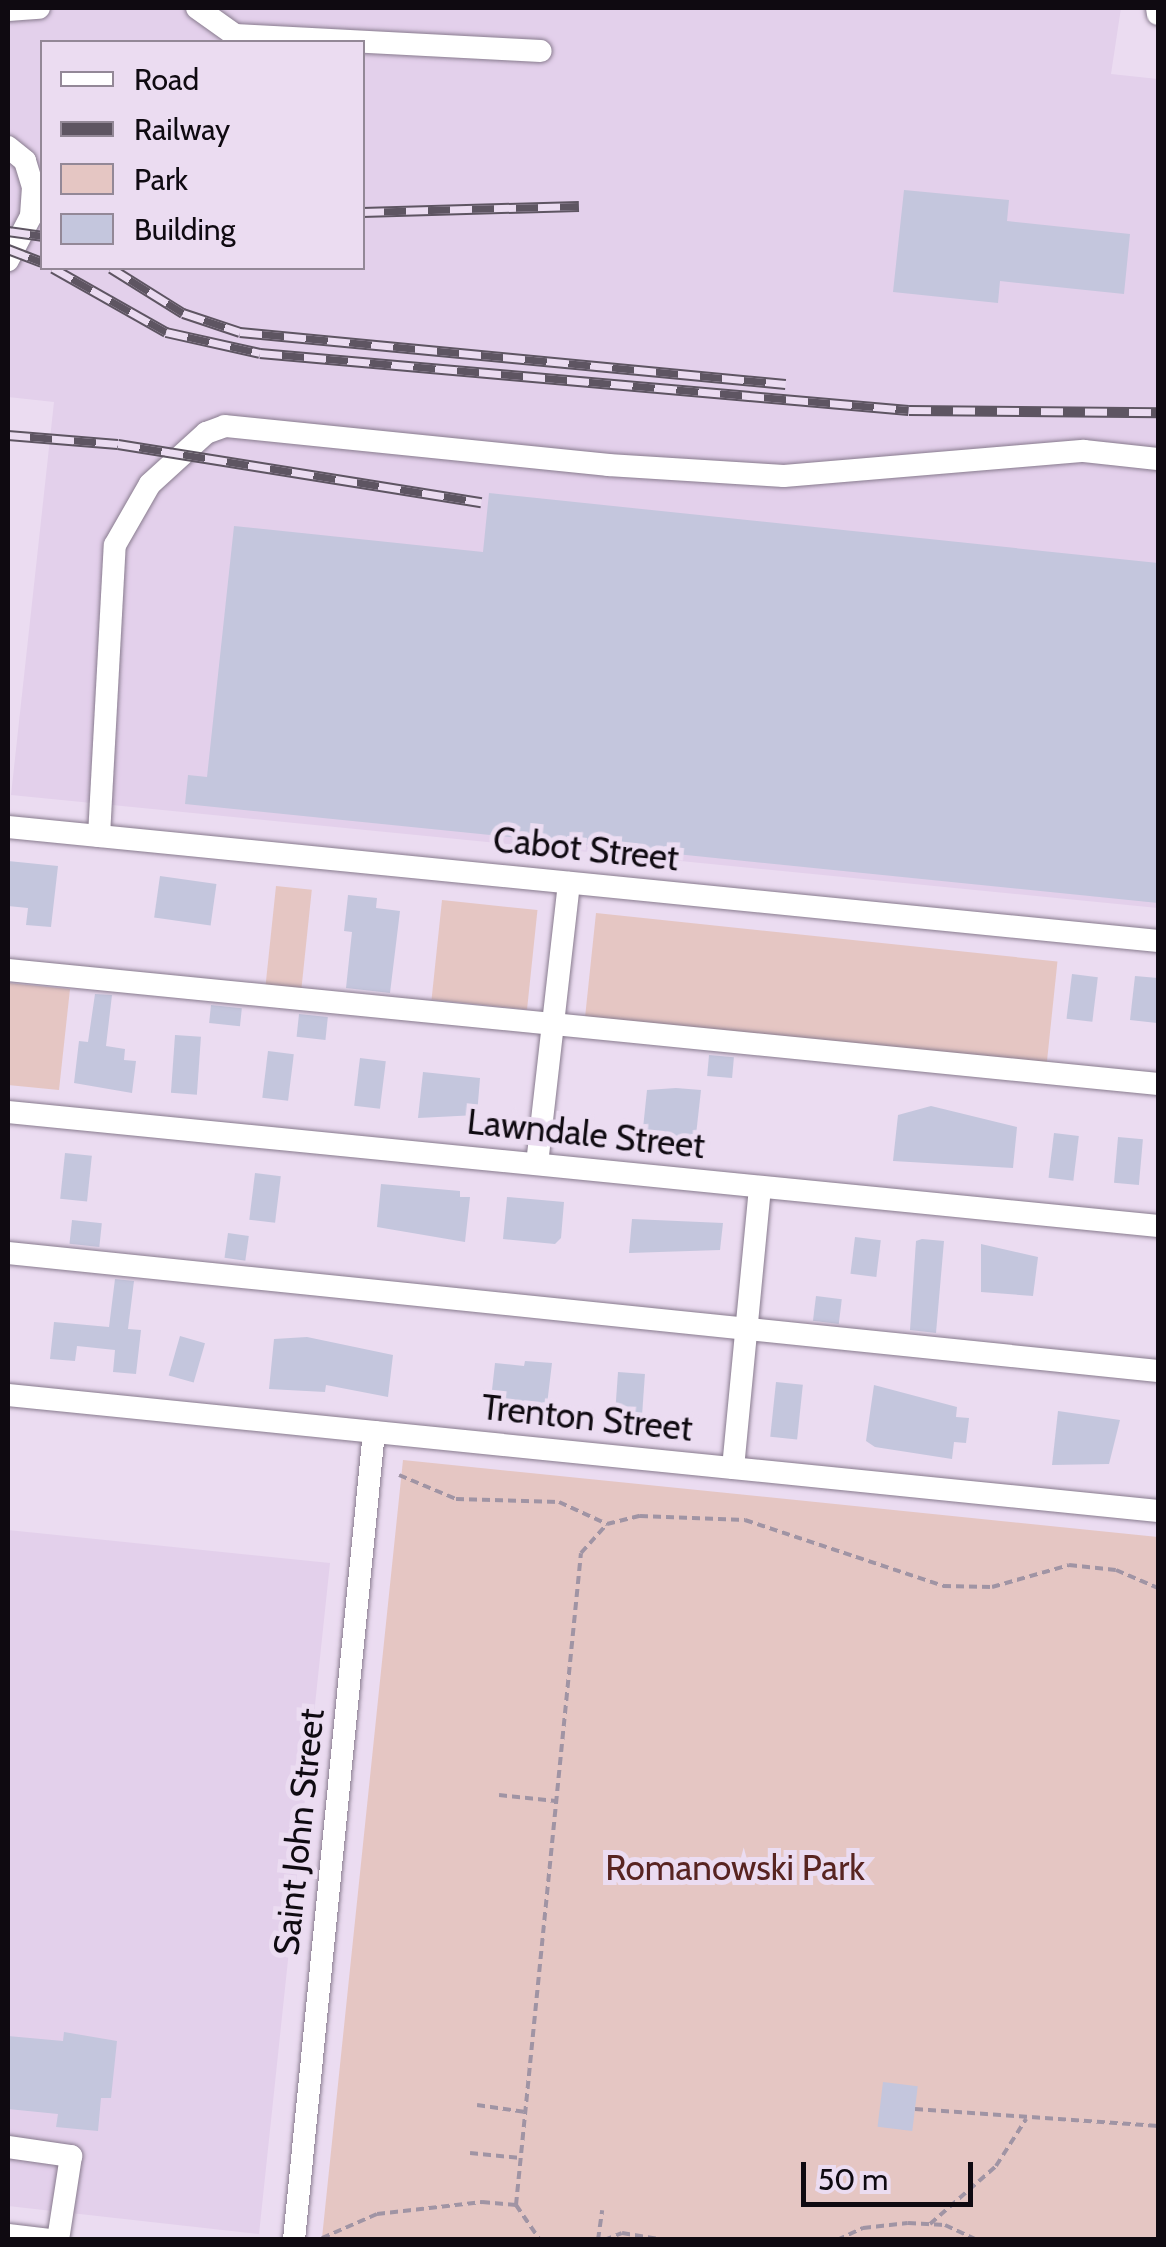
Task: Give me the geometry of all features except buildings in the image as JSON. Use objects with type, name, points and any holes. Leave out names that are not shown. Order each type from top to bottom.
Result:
[{"type":"street","points":[[8,10],[40,8]]},
{"type":"street","points":[[196,8],[235,35],[331,40]]},
{"type":"street","points":[[365,42],[541,51]]},
{"type":"street","points":[[8,147],[25,162],[33,187],[32,216],[8,260]]},
{"type":"street","points":[[100,836],[115,546],[150,484],[206,433],[225,426],[608,466],[784,476],[1084,451],[1158,459]]},
{"type":"street","name":"Cabot Street","points":[[8,827],[1158,941]]},
{"type":"street","points":[[537,1164],[569,883]]},
{"type":"street","points":[[8,970],[1158,1084]]},
{"type":"street","name":"Lawndale Street","points":[[8,1112],[1158,1226]]},
{"type":"street","points":[[734,1468],[760,1186]]},
{"type":"street","points":[[8,1254],[1158,1371]]},
{"type":"street","name":"Trenton Street","points":[[8,1395],[1158,1511]]},
{"type":"street","name":"Saint John Street","points":[[294,2240],[374,1432]]},
{"type":"street","points":[[8,2146],[71,2156],[58,2240]]},
{"type":"street","points":[[8,2235],[50,2240]]},
{"type":"path","points":[[399,1475],[456,1499],[559,1502],[607,1524]]},
{"type":"path","points":[[540,2240],[516,2205],[581,1553],[607,1524],[640,1516],[728,1517],[942,1586],[992,1587],[1069,1565],[1116,1570],[1158,1588]]},
{"type":"path","points":[[499,1795],[556,1800]]},
{"type":"path","points":[[477,2105],[526,2112]]},
{"type":"path","points":[[915,2109],[1158,2126]]},
{"type":"path","points":[[930,2224],[996,2166],[1026,2119]]},
{"type":"path","points":[[470,2153],[521,2158]]},
{"type":"path","points":[[322,2238],[377,2214],[424,2205],[516,2205]]},
{"type":"path","points":[[602,2210],[601,2240],[622,2232],[664,2240]]},
{"type":"path","points":[[837,2240],[864,2228],[930,2224],[977,2240]]},
{"type":"shaded area","points":[[8,8],[1121,8],[1111,74],[1158,79],[1158,908],[11,795],[54,402],[8,397]]},
{"type":"shaded area","points":[[8,1530],[330,1563],[259,2234],[8,2206]]},
{"type":"green space","points":[[276,886],[312,890],[301,990],[265,986]]},
{"type":"green space","points":[[442,900],[537,910],[527,1009],[432,999]]},
{"type":"green space","points":[[596,913],[1057,962],[1047,1065],[585,1016]]},
{"type":"green space","points":[[8,983],[70,989],[59,1090],[8,1085]]},
{"type":"green space","name":"Romanowski Park","points":[[403,1460],[1158,1537],[1158,2239],[322,2238]]},
{"type":"railway","points":[[365,212],[579,206]]},
{"type":"railway","points":[[8,231],[40,236]]},
{"type":"railway","points":[[8,249],[40,261]]},
{"type":"railway","points":[[57,270],[166,332],[260,353],[909,410],[1158,412]]},
{"type":"railway","points":[[114,270],[183,313],[240,332],[786,384]]},
{"type":"railway","points":[[8,435],[118,444],[481,502]]}]
